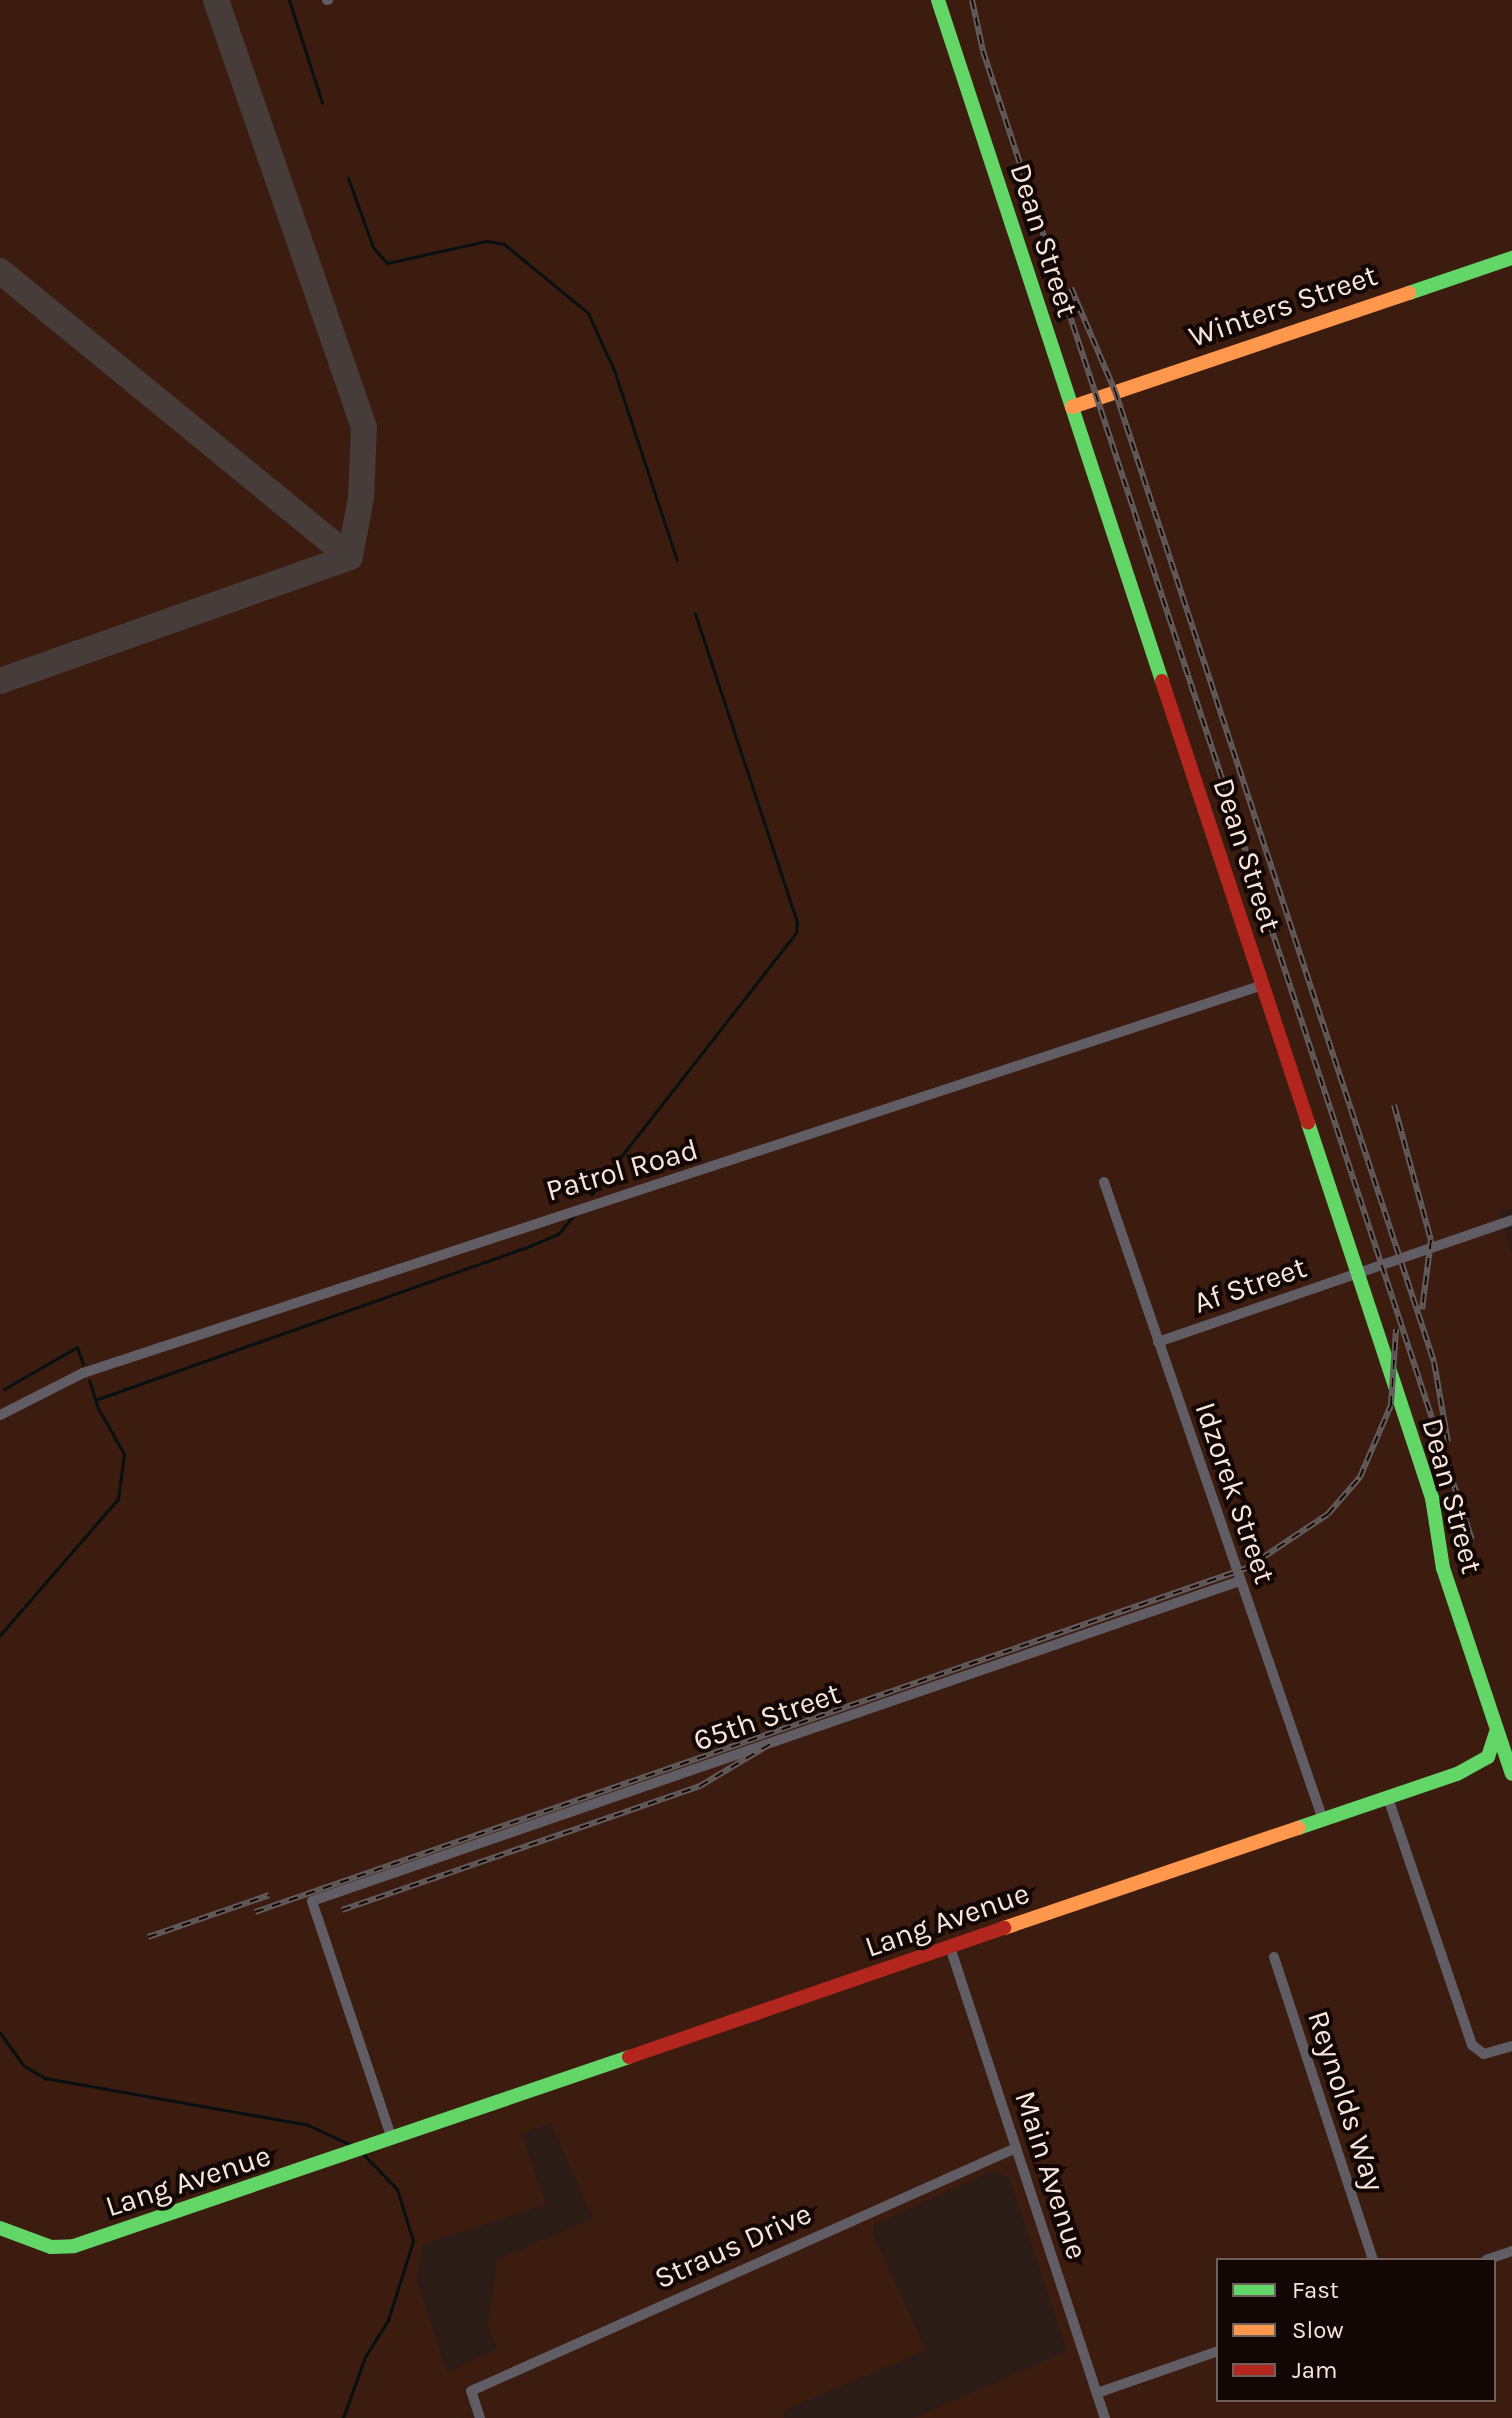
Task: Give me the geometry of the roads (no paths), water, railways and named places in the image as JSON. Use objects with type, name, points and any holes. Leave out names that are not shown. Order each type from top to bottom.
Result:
[{"type":"street","name":"Dean Street","points":[[938,0],[1432,1498],[1443,1568],[1512,1774]]},
{"type":"street","name":"Winters Street","points":[[1072,407],[1512,258]]},
{"type":"street","name":"Patrol Road","points":[[0,1415],[83,1373],[533,1221],[770,1151],[1263,985]]},
{"type":"street","name":"Idzorek Street","points":[[1104,1182],[1323,1820]]},
{"type":"street","name":"Af Street","points":[[1158,1342],[1512,1220]]},
{"type":"street","name":"65th Street","points":[[385,2142],[312,1901],[1240,1581]]},
{"type":"street","name":"Lang Avenue","points":[[0,2228],[51,2247],[74,2246],[344,2157],[1481,1764],[1494,1747],[1496,1729]]},
{"type":"street","points":[[1388,1798],[1472,2045],[1484,2054],[1512,2046]]},
{"type":"street","name":"Main Avenue","points":[[950,1947],[1105,2418]]},
{"type":"street","name":"Reynolds Way","points":[[1274,1957],[1372,2258]]},
{"type":"street","name":"Straus Drive","points":[[480,2418],[471,2391],[1016,2148]]},
{"type":"street","points":[[1492,2258],[1512,2251]]},
{"type":"street","points":[[1097,2393],[1216,2352]]},
{"type":"waterway","points":[[289,0],[322,103]]},
{"type":"waterway","points":[[348,178],[373,247],[387,263],[486,241],[504,244],[588,313],[614,370],[677,560]]},
{"type":"waterway","points":[[591,1195],[796,933],[797,922],[695,613]]},
{"type":"waterway","points":[[95,1400],[525,1248],[558,1234],[574,1215]]},
{"type":"waterway","points":[[4,1389],[77,1347],[83,1364]]},
{"type":"waterway","points":[[0,1635],[118,1499],[124,1454],[98,1408],[89,1380]]},
{"type":"waterway","points":[[0,2033],[23,2065],[45,2078],[308,2125],[353,2146]]},
{"type":"waterway","points":[[343,2418],[365,2357],[388,2320],[413,2241],[397,2189],[362,2153]]},
{"type":"railway","points":[[972,0],[983,51],[1472,1540]]},
{"type":"railway","points":[[1071,288],[1115,391],[1434,1362],[1448,1442]]},
{"type":"railway","points":[[1394,1105],[1431,1240],[1422,1309]]},
{"type":"railway","points":[[255,1912],[1247,1568],[1328,1514],[1360,1477],[1391,1405],[1396,1329]]},
{"type":"railway","points":[[342,1910],[700,1786],[777,1740]]},
{"type":"railway","points":[[148,1937],[269,1895]]}]
